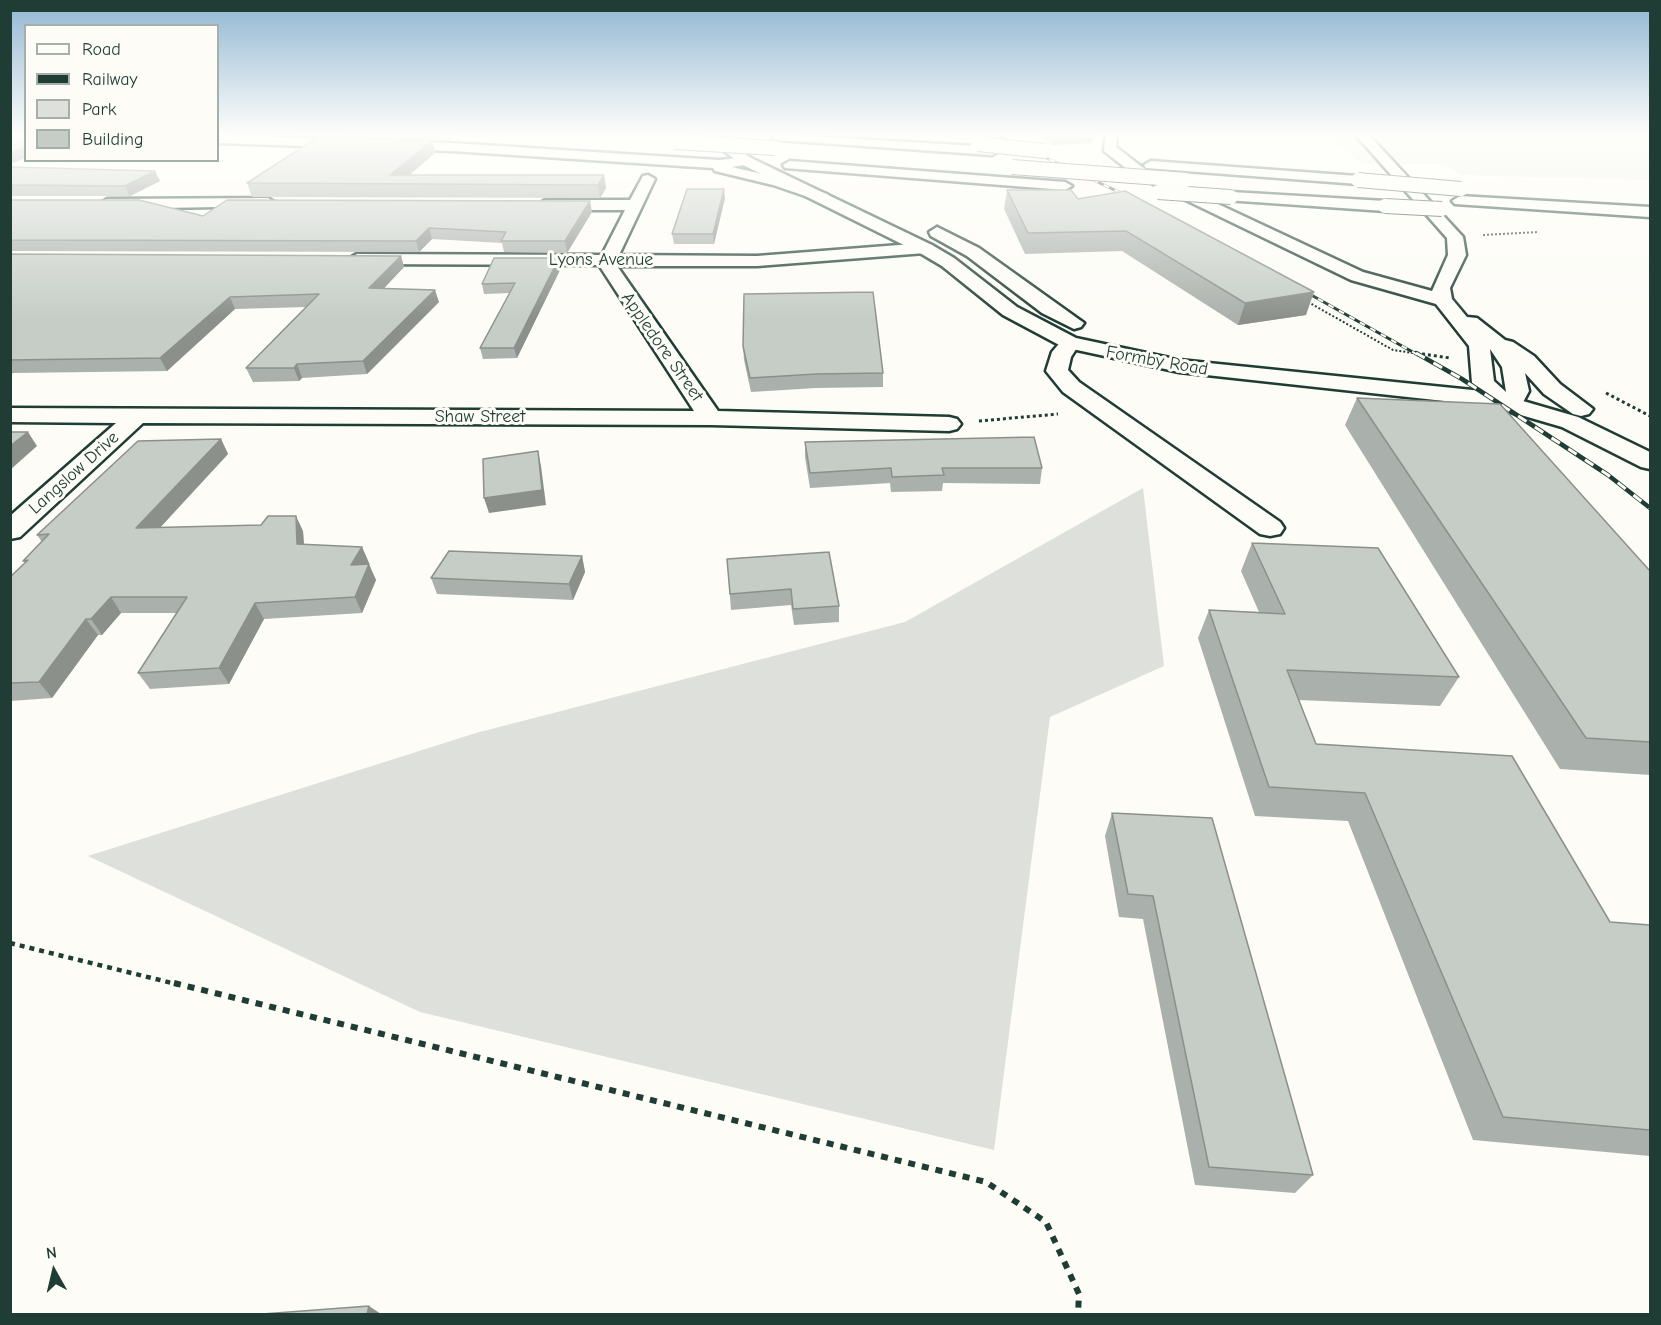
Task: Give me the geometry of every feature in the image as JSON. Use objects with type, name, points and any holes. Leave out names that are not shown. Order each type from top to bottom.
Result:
[{"type":"main road","points":[[608,260],[638,196]]},
{"type":"main road","points":[[1190,196],[1357,276],[1445,303],[1516,352],[1546,384],[1581,409]]},
{"type":"main road","points":[[1213,196],[1380,201],[1650,199]]},
{"type":"main road","points":[[1332,196],[1380,201]]},
{"type":"main road","points":[[1419,196],[1455,237],[1458,246],[1457,255],[1441,288],[1445,303],[1479,346],[1483,382],[1511,399]]},
{"type":"main road","points":[[1440,196],[1462,200],[1650,217]]},
{"type":"main road","name":"Formby Road","points":[[822,197],[921,236],[961,245],[994,266],[1081,337],[1136,344],[1193,355],[1483,382]]},
{"type":"main road","points":[[1462,200],[1650,212]]},
{"type":"main road","points":[[96,204],[279,203]]},
{"type":"main road","points":[[530,205],[633,205]]},
{"type":"main road","name":"Formby Road","points":[[921,236],[948,262],[1010,311],[1081,337],[1179,366],[1437,391],[1581,409],[1650,439]]},
{"type":"main road","name":"Lyons Avenue","points":[[345,259],[796,259],[921,236]]},
{"type":"main road","points":[[1293,246],[1374,262]]},
{"type":"main road","name":"Appledore Street","points":[[608,260],[608,269],[711,418]]},
{"type":"main road","points":[[1426,272],[1448,275]]},
{"type":"main road","points":[[1484,332],[1501,348],[1510,361],[1511,399]]},
{"type":"main road","points":[[1081,337],[1060,357],[1057,371],[1071,387],[1270,528]]},
{"type":"main road","name":"Formby Road","points":[[1511,399],[1587,429],[1650,462]]},
{"type":"main road","name":"Shaw Street","points":[[10,415],[711,418],[949,424]]},
{"type":"main road","name":"Langslow Drive","points":[[10,531],[138,415]]},
{"type":"path","points":[[1303,299],[1393,350],[1428,353]]},
{"type":"path","points":[[949,424],[1104,411]]},
{"type":"path","points":[[10,943],[986,1182],[1046,1222],[1080,1293],[1078,1314]]},
{"type":"green space","points":[[1143,488],[1164,666],[1050,717],[994,1150],[420,1012],[88,856],[476,733],[905,622]]},
{"type":"building","points":[[685,196],[722,196],[713,234],[672,234]]},
{"type":"building","points":[[1010,196],[1076,196],[1078,199],[1097,196],[1134,196],[1314,292],[1245,303],[1126,231],[1028,233]]},
{"type":"building","points":[[10,200],[139,200],[203,216],[227,200],[590,201],[565,241],[501,241],[506,232],[429,228],[416,241],[10,240]]},
{"type":"building","points":[[10,254],[401,256],[369,288],[435,290],[363,361],[297,364],[294,368],[246,368],[319,294],[230,297],[160,358],[10,360]]},
{"type":"building","points":[[494,258],[559,258],[514,348],[480,348],[515,283],[482,284]]},
{"type":"building","points":[[873,292],[883,373],[750,378],[743,346],[744,294]]},
{"type":"building","points":[[1357,398],[1500,404],[1650,571],[1650,742],[1586,738]]},
{"type":"building","points":[[10,432],[28,432],[10,446]]},
{"type":"building","points":[[1034,437],[1042,468],[942,468],[944,475],[892,477],[891,468],[810,473],[805,442]]},
{"type":"building","points":[[221,439],[136,528],[261,525],[268,516],[296,516],[297,544],[362,547],[351,565],[369,564],[355,597],[255,603],[219,668],[138,673],[187,597],[111,597],[91,619],[86,619],[39,682],[10,683],[10,577],[28,560],[23,561],[49,534],[37,535],[138,441]]},
{"type":"building","points":[[538,451],[542,490],[484,498],[483,459]]},
{"type":"building","points":[[1252,543],[1378,548],[1459,677],[1287,670],[1316,744],[1512,756],[1610,922],[1650,925],[1650,1130],[1503,1117],[1365,793],[1269,787],[1209,610],[1285,614]]},
{"type":"building","points":[[449,551],[582,556],[569,584],[431,578]]},
{"type":"building","points":[[829,552],[839,606],[793,609],[791,589],[730,594],[727,559]]},
{"type":"building","points":[[1112,813],[1212,818],[1313,1175],[1209,1167],[1153,896],[1128,894]]},
{"type":"building","points":[[369,1306],[367,1314],[262,1314]]},
{"type":"railway","points":[[1127,196],[1136,200]]},
{"type":"railway","points":[[1297,287],[1418,355]]},
{"type":"railway","points":[[1416,353],[1462,379],[1608,475],[1650,508]]}]
